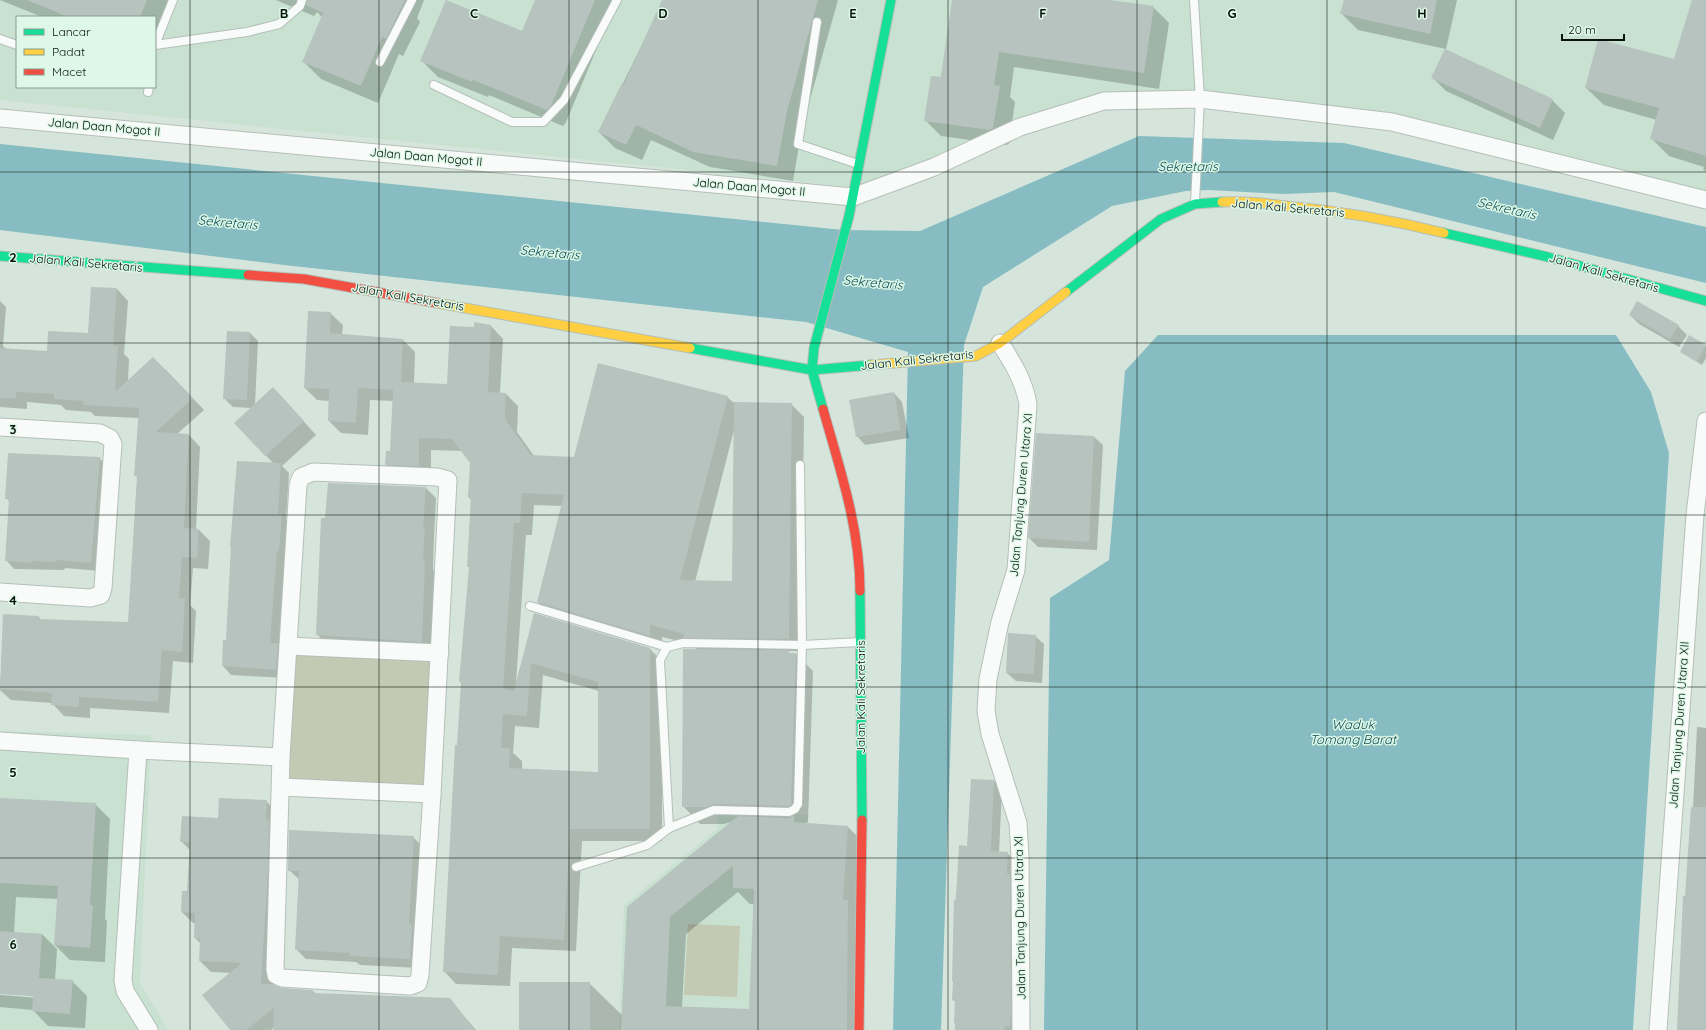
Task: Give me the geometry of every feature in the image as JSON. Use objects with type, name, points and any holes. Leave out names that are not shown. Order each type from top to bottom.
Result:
[{"type":"street","points":[[812,370],[814,348],[849,216],[891,0]]},
{"type":"street","points":[[853,197],[934,167],[1020,127],[1104,101],[1200,99],[1392,122],[1706,200]]},
{"type":"street","name":"Jalan Daan Mogot II","points":[[0,118],[853,197]]},
{"type":"street","name":"Jalan Kali Sekretaris","points":[[0,256],[304,278],[812,370],[976,356],[1000,343],[1161,219],[1195,202],[1265,203],[1319,209],[1394,221],[1548,257],[1706,302]]},
{"type":"street","name":"Jalan Tanjung Duren Utara XI","points":[[1000,343],[1026,388],[1028,404],[1016,570],[1000,622],[988,679],[986,711],[990,734],[1018,823],[1020,856],[1021,1030]]},
{"type":"street","name":"Jalan Kali Sekretaris","points":[[812,370],[853,516],[860,570],[862,818],[859,1030]]},
{"type":"street","name":"Jalan Tanjung Duren Utara XII","points":[[1658,1030],[1695,515],[1706,421]]},
{"type":"street","points":[[0,427],[100,433],[110,438],[113,444],[103,588],[101,595],[90,598],[0,592]]},
{"type":"street","points":[[312,472],[429,476],[448,480],[440,653],[420,975],[418,983],[410,986],[282,978],[276,975],[274,962],[288,646],[298,486],[301,477],[312,472]]},
{"type":"street","points":[[288,646],[440,653]]},
{"type":"street","points":[[0,741],[282,757]]},
{"type":"street","points":[[138,750],[123,980],[126,991],[149,1030]]},
{"type":"street","points":[[281,787],[432,794]]},
{"type":"lane","points":[[156,43],[174,0]]},
{"type":"lane","points":[[156,45],[247,32],[279,24],[300,6],[302,0]]},
{"type":"lane","points":[[380,62],[412,0]]},
{"type":"lane","points":[[434,85],[512,122],[543,122],[564,100],[617,0]]},
{"type":"lane","points":[[1194,0],[1200,99],[1195,202]]},
{"type":"lane","points":[[817,22],[798,144],[859,164]]},
{"type":"lane","points":[[0,39],[16,45]]},
{"type":"lane","points":[[576,867],[647,845],[669,828],[714,810],[789,812],[795,809],[798,804],[802,645],[800,465]]},
{"type":"lane","points":[[530,606],[667,647],[683,643],[802,645],[860,642]]},
{"type":"lane","points":[[667,647],[660,660],[669,828]]},
{"type":"shaded area","points":[[0,0],[1706,0],[1706,195],[1415,120],[1110,95],[902,186],[853,187],[0,100]]},
{"type":"shaded area","points":[[292,650],[438,656],[430,791],[284,785]]},
{"type":"shaded area","points":[[0,731],[151,735],[140,983],[168,1030],[0,1030]]},
{"type":"shaded area","points":[[718,810],[808,815],[798,1030],[619,1030],[624,905],[717,829]]},
{"type":"shaded area","points":[[688,924],[740,926],[737,997],[684,995]]},
{"type":"water","name":"Sekretaris","points":[[1139,136],[1344,143],[1706,227],[1706,283],[1334,192],[1283,194],[1209,190],[1186,191],[1112,206],[983,287],[964,345],[941,1030],[893,1030],[908,352],[806,322],[284,265],[0,230],[0,144],[843,230],[920,231]]},
{"type":"water","name":"Waduk Tomang Barat","points":[[1158,335],[1616,335],[1651,392],[1669,453],[1633,1030],[1044,1030],[1050,598],[1109,560],[1125,371]]},
{"type":"building","points":[[27,0],[147,0],[140,16],[66,16]]},
{"type":"building","points":[[307,0],[405,0],[386,39],[382,37],[361,86],[302,62],[323,13],[306,5]]},
{"type":"building","points":[[446,0],[522,31],[535,0],[595,0],[551,106],[547,110],[473,80],[472,82],[420,61]]},
{"type":"building","points":[[662,0],[818,0],[787,111],[777,166],[693,152],[636,125],[626,145],[598,132],[622,83],[624,84]]},
{"type":"building","points":[[952,0],[1109,0],[1154,6],[1144,73],[999,52],[994,85],[1000,86],[993,128],[990,130],[924,121],[931,76],[941,77]]},
{"type":"building","points":[[1344,0],[1437,0],[1430,34],[1340,14]]},
{"type":"building","points":[[1692,0],[1706,0],[1706,156],[1650,139],[1659,108],[1585,88],[1598,39],[1674,59]]},
{"type":"building","points":[[1445,49],[1553,99],[1540,128],[1431,78]]},
{"type":"building","points":[[91,287],[117,288],[113,346],[118,346],[115,392],[153,357],[193,398],[156,432],[189,434],[184,528],[199,529],[197,558],[182,557],[179,598],[185,599],[182,652],[162,650],[158,702],[79,697],[79,707],[51,705],[52,693],[0,689],[3,614],[39,616],[39,619],[128,622],[137,476],[134,476],[139,408],[83,405],[83,401],[54,399],[54,394],[16,392],[16,398],[0,398],[0,348],[47,351],[48,331],[88,333]]},
{"type":"building","points":[[1637,301],[1679,325],[1670,339],[1629,315]]},
{"type":"building","points":[[308,311],[331,312],[330,333],[403,339],[401,382],[447,384],[450,326],[474,327],[474,322],[491,325],[488,392],[506,393],[505,419],[531,455],[574,457],[598,363],[728,396],[680,580],[732,581],[734,402],[792,403],[789,639],[683,638],[684,634],[650,625],[650,636],[537,602],[564,495],[522,493],[520,523],[514,523],[503,689],[514,691],[534,613],[650,648],[650,829],[570,829],[564,940],[500,936],[498,975],[443,972],[455,745],[457,745],[461,682],[459,682],[469,567],[467,567],[471,498],[468,497],[470,463],[452,439],[419,438],[419,466],[385,465],[386,451],[390,451],[393,390],[358,388],[356,423],[328,421],[329,389],[304,388]],"holes":[[[531,663],[598,682],[598,772],[509,768],[510,748],[501,748],[503,714],[527,716]]]},
{"type":"building","points":[[227,331],[250,332],[247,400],[223,399]]},
{"type":"building","points":[[1689,335],[1706,345],[1697,362],[1680,352]]},
{"type":"building","points":[[273,387],[304,421],[265,456],[234,423]]},
{"type":"building","points":[[894,392],[901,430],[856,437],[849,400]]},
{"type":"building","points":[[1036,433],[1094,436],[1089,542],[1028,538]]},
{"type":"building","points":[[8,453],[100,457],[91,563],[56,560],[56,562],[32,561],[31,563],[5,561],[9,499],[5,499]]},
{"type":"building","points":[[237,461],[281,463],[278,514],[282,514],[279,551],[277,550],[270,643],[278,643],[276,670],[222,666],[223,640],[226,640],[230,547]]},
{"type":"building","points":[[328,483],[426,487],[423,527],[425,527],[423,561],[425,561],[422,642],[316,635],[321,518],[325,518]]},
{"type":"building","points":[[1008,633],[1036,635],[1034,674],[1006,673]]},
{"type":"building","points":[[683,649],[789,650],[789,653],[796,653],[791,805],[714,804],[707,807],[682,807]]},
{"type":"building","points":[[971,779],[994,780],[991,851],[1008,852],[1007,874],[1010,874],[1011,1009],[1010,1026],[1005,1026],[1004,1030],[955,1030],[954,1023],[955,1001],[952,1000],[952,981],[954,899],[956,900],[959,845],[967,846]]},
{"type":"building","points":[[0,798],[96,803],[90,905],[93,905],[90,948],[54,945],[58,886],[0,883]]},
{"type":"building","points":[[219,798],[267,800],[266,820],[269,820],[268,870],[261,984],[272,984],[281,988],[313,990],[313,993],[450,998],[475,1030],[273,1030],[274,1008],[246,1030],[230,1030],[202,995],[242,963],[199,961],[200,939],[194,938],[195,913],[181,912],[182,891],[187,891],[190,842],[180,842],[182,816],[218,818]]},
{"type":"building","points":[[1691,807],[1706,807],[1706,1030],[1677,1030],[1683,896],[1685,896]]},
{"type":"building","points":[[794,815],[794,822],[848,826],[843,900],[848,900],[847,1030],[621,1030],[627,907],[738,816],[789,818]],"holes":[[[733,866],[733,888],[754,889],[749,1009],[666,1006],[670,917]]]},
{"type":"building","points":[[289,830],[414,836],[409,924],[412,924],[410,959],[350,956],[350,953],[295,950],[299,871],[288,871]]},
{"type":"building","points":[[0,931],[42,934],[39,978],[73,980],[70,1014],[32,1011],[33,996],[0,994]]},
{"type":"building","points":[[519,982],[590,982],[590,1030],[519,1030]]},
{"type":"traffic: fast","points":[[823,409],[812,370],[814,348],[849,216],[891,0]]},
{"type":"traffic: fast","points":[[1066,292],[1161,219],[1195,204],[1222,202]]},
{"type":"traffic: fast","points":[[1444,233],[1548,257],[1706,301]]},
{"type":"traffic: fast","points":[[0,256],[248,275]]},
{"type":"traffic: fast","points":[[690,348],[812,370],[871,365]]},
{"type":"traffic: fast","points":[[860,591],[862,820]]},
{"type":"traffic: slow","points":[[1222,202],[1254,202],[1326,210],[1385,220],[1444,233]]},
{"type":"traffic: slow","points":[[871,365],[976,356],[1000,343],[1066,292]]},
{"type":"traffic: slow","points":[[437,303],[690,348]]},
{"type":"traffic: jam","points":[[248,275],[304,279],[437,303]]},
{"type":"traffic: jam","points":[[823,409],[853,522],[857,544],[860,591]]},
{"type":"traffic: jam","points":[[859,1030],[862,820]]}]
